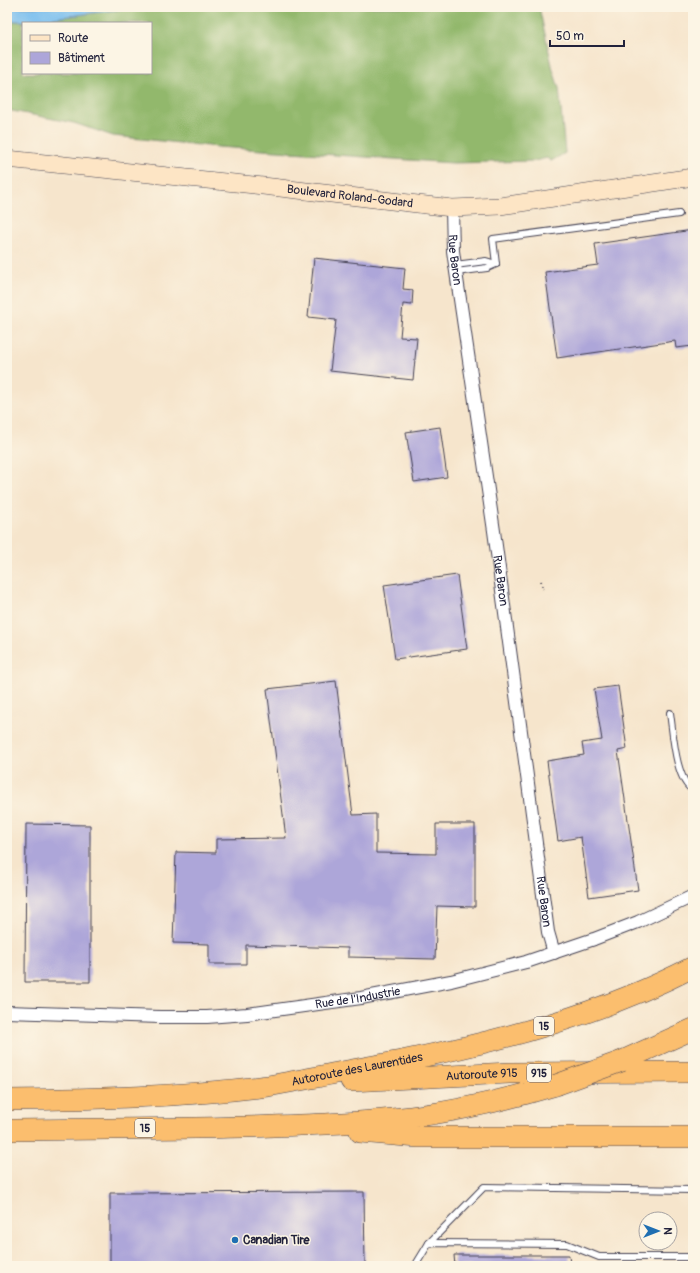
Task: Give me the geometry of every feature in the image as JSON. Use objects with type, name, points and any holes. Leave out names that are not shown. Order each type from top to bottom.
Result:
[{"type":"highway","name":"Autoroute des Laurentides","points":[[7,1100],[156,1097],[271,1085],[422,1057],[530,1030],[608,1005],[693,967]]},
{"type":"highway","name":"15","points":[[7,1130],[283,1126],[371,1121],[425,1115],[500,1100],[556,1085],[622,1062],[693,1029]]},
{"type":"highway","name":"Autoroute 915","points":[[271,1085],[509,1073],[693,1072]]},
{"type":"highway","points":[[283,1126],[418,1137],[693,1137]]},
{"type":"street","name":"Boulevard Roland-Godard","points":[[7,159],[264,186],[452,208],[500,206],[693,177]]},
{"type":"street","name":"Rue Baron","points":[[452,208],[453,251],[494,531],[548,932],[554,953]]},
{"type":"street","name":"Rue de l'Industrie","points":[[7,1012],[207,1017],[248,1014],[360,998],[451,981],[512,966],[554,953],[638,922],[693,896]]},
{"type":"lane","points":[[456,269],[487,268],[496,264],[493,239],[679,214]]},
{"type":"lane","points":[[670,713],[679,768],[687,784],[693,790]]},
{"type":"lane","points":[[415,1266],[429,1244],[484,1187],[693,1190]]},
{"type":"lane","points":[[429,1244],[567,1244],[599,1257],[693,1257]]},
{"type":"path","points":[[541,581],[543,589]]},
{"type":"green space","points":[[138,7],[539,7],[553,70],[559,88],[565,153],[551,161],[547,158],[534,161],[453,163],[218,147],[113,136],[74,123],[7,110],[7,21],[32,21]]},
{"type":"water","points":[[7,7],[138,7],[32,21],[7,21]]},
{"type":"building","points":[[693,230],[693,346],[676,348],[675,341],[557,358],[545,272],[598,265],[595,244]]},
{"type":"building","points":[[314,258],[405,268],[403,289],[413,290],[412,305],[403,304],[400,337],[417,338],[413,380],[330,371],[336,320],[308,317]]},
{"type":"building","points":[[440,427],[447,477],[414,482],[406,432]]},
{"type":"building","points":[[457,575],[467,649],[395,659],[384,585]]},
{"type":"building","points":[[336,681],[353,815],[376,814],[376,853],[436,854],[436,824],[475,824],[475,907],[437,906],[435,959],[348,957],[348,948],[246,945],[246,964],[209,964],[209,944],[173,943],[176,852],[216,853],[216,839],[286,838],[267,689]]},
{"type":"building","points":[[618,686],[627,749],[618,751],[638,890],[589,897],[581,837],[558,841],[547,761],[584,755],[582,743],[602,740],[594,689]]},
{"type":"building","points":[[26,824],[90,825],[90,982],[25,982]]},
{"type":"building","points":[[364,1192],[365,1266],[110,1266],[110,1193]]},
{"type":"building","points":[[454,1255],[569,1255],[570,1266],[455,1266]]},
{"type":"place","name":"Canadian Tire","points":[[235,1240]]}]
